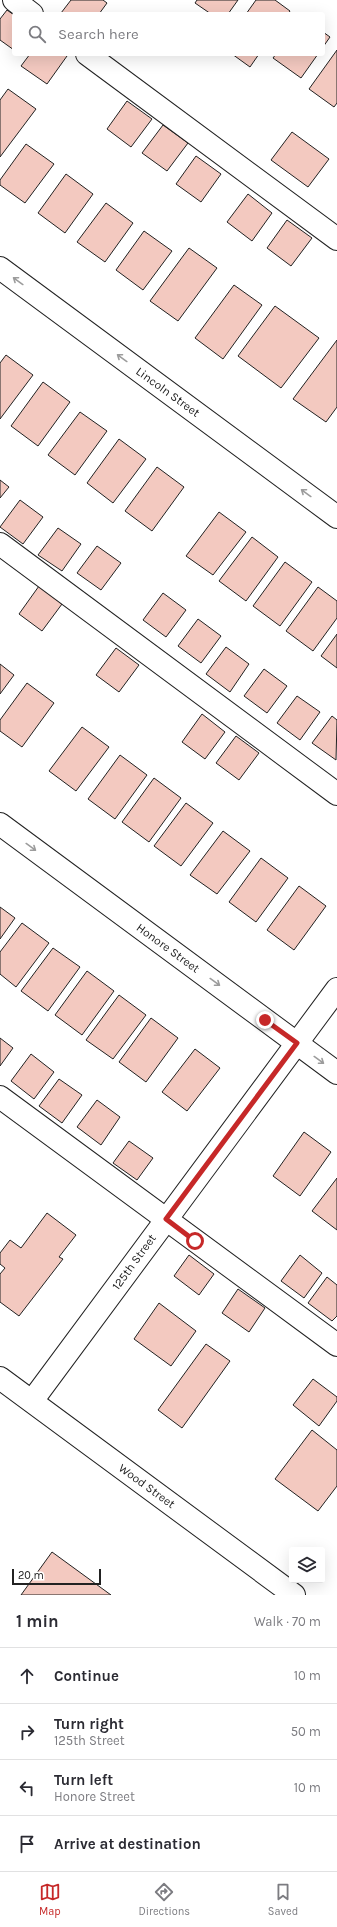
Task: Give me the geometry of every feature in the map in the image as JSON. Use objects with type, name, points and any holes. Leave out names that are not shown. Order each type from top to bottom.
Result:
[{"type":"street","points":[[14,0],[29,12]]},
{"type":"street","points":[[89,56],[337,239]]},
{"type":"street","name":"Lincoln Street","points":[[0,268],[337,516]]},
{"type":"street","points":[[0,544],[337,794]]},
{"type":"street","name":"Honore Street","points":[[0,824],[337,1072]]},
{"type":"street","name":"125th Street","points":[[32,1401],[337,988]]},
{"type":"street","points":[[0,1097],[337,1345]]},
{"type":"street","name":"Wood Street","points":[[0,1378],[294,1595]]},
{"type":"building","points":[[71,0],[103,0],[107,3],[100,12],[62,12]]},
{"type":"building","points":[[197,0],[238,0],[229,12],[208,12],[195,3]]},
{"type":"building","points":[[256,0],[275,0],[290,11],[289,12],[247,12]]},
{"type":"building","points":[[7,10],[12,14],[12,49],[0,40],[0,19]]},
{"type":"building","points":[[325,33],[330,37],[325,44]]},
{"type":"building","points":[[337,50],[337,103],[334,107],[309,89]]},
{"type":"building","points":[[28,56],[67,56],[47,84],[21,66]]},
{"type":"building","points":[[235,56],[258,56],[250,67]]},
{"type":"building","points":[[274,56],[317,56],[301,78],[273,58]]},
{"type":"building","points":[[8,89],[36,109],[0,157],[0,100]]},
{"type":"building","points":[[127,101],[152,119],[131,147],[107,129]]},
{"type":"building","points":[[163,125],[188,143],[167,171],[142,153]]},
{"type":"building","points":[[292,132],[329,159],[308,187],[271,160]]},
{"type":"building","points":[[26,144],[54,164],[25,203],[0,185],[0,180]]},
{"type":"building","points":[[196,156],[221,174],[201,202],[176,184]]},
{"type":"building","points":[[66,174],[93,194],[65,233],[38,213]]},
{"type":"building","points":[[248,194],[272,213],[252,241],[227,222]]},
{"type":"building","points":[[106,203],[133,223],[105,262],[77,242]]},
{"type":"building","points":[[287,220],[312,238],[291,266],[267,248]]},
{"type":"building","points":[[144,231],[172,251],[143,290],[116,270]]},
{"type":"building","points":[[189,248],[217,268],[178,321],[150,301]]},
{"type":"building","points":[[234,285],[262,305],[223,359],[195,338]]},
{"type":"building","points":[[275,306],[319,338],[281,388],[238,356]]},
{"type":"building","points":[[337,340],[337,407],[326,422],[293,399]]},
{"type":"building","points":[[6,355],[33,375],[0,419],[0,363]]},
{"type":"building","points":[[43,382],[70,402],[38,446],[11,426]]},
{"type":"building","points":[[80,412],[107,431],[75,475],[48,455]]},
{"type":"building","points":[[119,439],[146,459],[113,503],[87,483]]},
{"type":"building","points":[[157,467],[184,487],[152,531],[125,511]]},
{"type":"building","points":[[0,480],[9,487],[0,498]]},
{"type":"building","points":[[20,500],[43,517],[23,544],[0,527]]},
{"type":"building","points":[[219,512],[246,532],[213,575],[186,556]]},
{"type":"building","points":[[58,528],[81,544],[62,571],[38,555]]},
{"type":"building","points":[[252,537],[278,557],[246,601],[219,581]]},
{"type":"building","points":[[97,546],[121,563],[101,590],[77,573]]},
{"type":"building","points":[[285,562],[312,582],[280,626],[253,606]]},
{"type":"building","points":[[39,586],[62,604],[42,631],[19,614]]},
{"type":"building","points":[[318,587],[337,601],[337,618],[313,651],[286,631]]},
{"type":"building","points":[[163,593],[186,610],[166,637],[143,620]]},
{"type":"building","points":[[198,619],[221,636],[201,663],[178,646]]},
{"type":"building","points":[[337,634],[337,668],[321,656]]},
{"type":"building","points":[[226,647],[249,664],[230,692],[206,674]]},
{"type":"building","points":[[116,648],[139,665],[119,692],[96,675]]},
{"type":"building","points":[[0,664],[14,675],[0,694]]},
{"type":"building","points":[[264,669],[287,686],[267,713],[244,696]]},
{"type":"building","points":[[27,683],[54,703],[22,747],[0,731],[0,720]]},
{"type":"building","points":[[297,696],[320,712],[300,740],[277,723]]},
{"type":"building","points":[[202,714],[225,732],[205,759],[182,742]]},
{"type":"building","points":[[332,716],[337,720],[336,760],[312,743]]},
{"type":"building","points":[[82,727],[109,747],[76,791],[49,771]]},
{"type":"building","points":[[236,736],[259,753],[239,780],[216,763]]},
{"type":"building","points":[[120,755],[147,775],[115,819],[88,799]]},
{"type":"building","points":[[154,778],[181,798],[149,842],[122,822]]},
{"type":"building","points":[[186,803],[213,823],[181,866],[154,846]]},
{"type":"building","points":[[223,831],[250,851],[217,894],[190,875]]},
{"type":"building","points":[[261,858],[288,878],[256,922],[229,902]]},
{"type":"building","points":[[299,886],[326,906],[294,950],[267,930]]},
{"type":"building","points":[[0,907],[15,918],[0,939]]},
{"type":"building","points":[[22,923],[49,943],[16,987],[0,974],[0,952]]},
{"type":"building","points":[[53,948],[80,967],[48,1011],[21,991]]},
{"type":"building","points":[[87,971],[114,991],[82,1035],[55,1015]]},
{"type":"building","points":[[119,995],[146,1015],[113,1059],[86,1040]]},
{"type":"building","points":[[151,1018],[178,1038],[146,1082],[119,1062]]},
{"type":"building","points":[[0,1038],[13,1048],[0,1066]]},
{"type":"building","points":[[195,1049],[220,1068],[187,1111],[162,1092]]},
{"type":"building","points":[[31,1054],[54,1072],[34,1099],[11,1081]]},
{"type":"building","points":[[59,1079],[82,1095],[62,1123],[39,1106]]},
{"type":"building","points":[[97,1100],[120,1117],[101,1145],[77,1127]]},
{"type":"building","points":[[304,1132],[331,1152],[300,1196],[273,1176]]},
{"type":"building","points":[[129,1141],[153,1158],[137,1180],[113,1163]]},
{"type":"building","points":[[337,1178],[337,1230],[312,1211]]},
{"type":"building","points":[[47,1213],[76,1235],[59,1257],[63,1259],[19,1316],[0,1302],[0,1274],[5,1268],[0,1264],[0,1253],[10,1240],[21,1248]]},
{"type":"building","points":[[189,1255],[214,1274],[199,1295],[174,1276]]},
{"type":"building","points":[[300,1255],[322,1273],[304,1298],[281,1281]]},
{"type":"building","points":[[327,1277],[337,1285],[337,1316],[332,1321],[308,1303]]},
{"type":"building","points":[[238,1289],[265,1308],[249,1332],[222,1313]]},
{"type":"building","points":[[159,1303],[196,1331],[171,1366],[134,1339]]},
{"type":"building","points":[[206,1344],[230,1361],[182,1428],[158,1410]]},
{"type":"building","points":[[313,1379],[337,1397],[337,1401],[319,1426],[293,1405]]},
{"type":"building","points":[[312,1430],[337,1450],[337,1486],[318,1511],[275,1479]]},
{"type":"building","points":[[52,1552],[111,1595],[21,1595]]},
{"type":"route","points":[[195,1241],[166,1219],[297,1043],[265,1020]]}]
